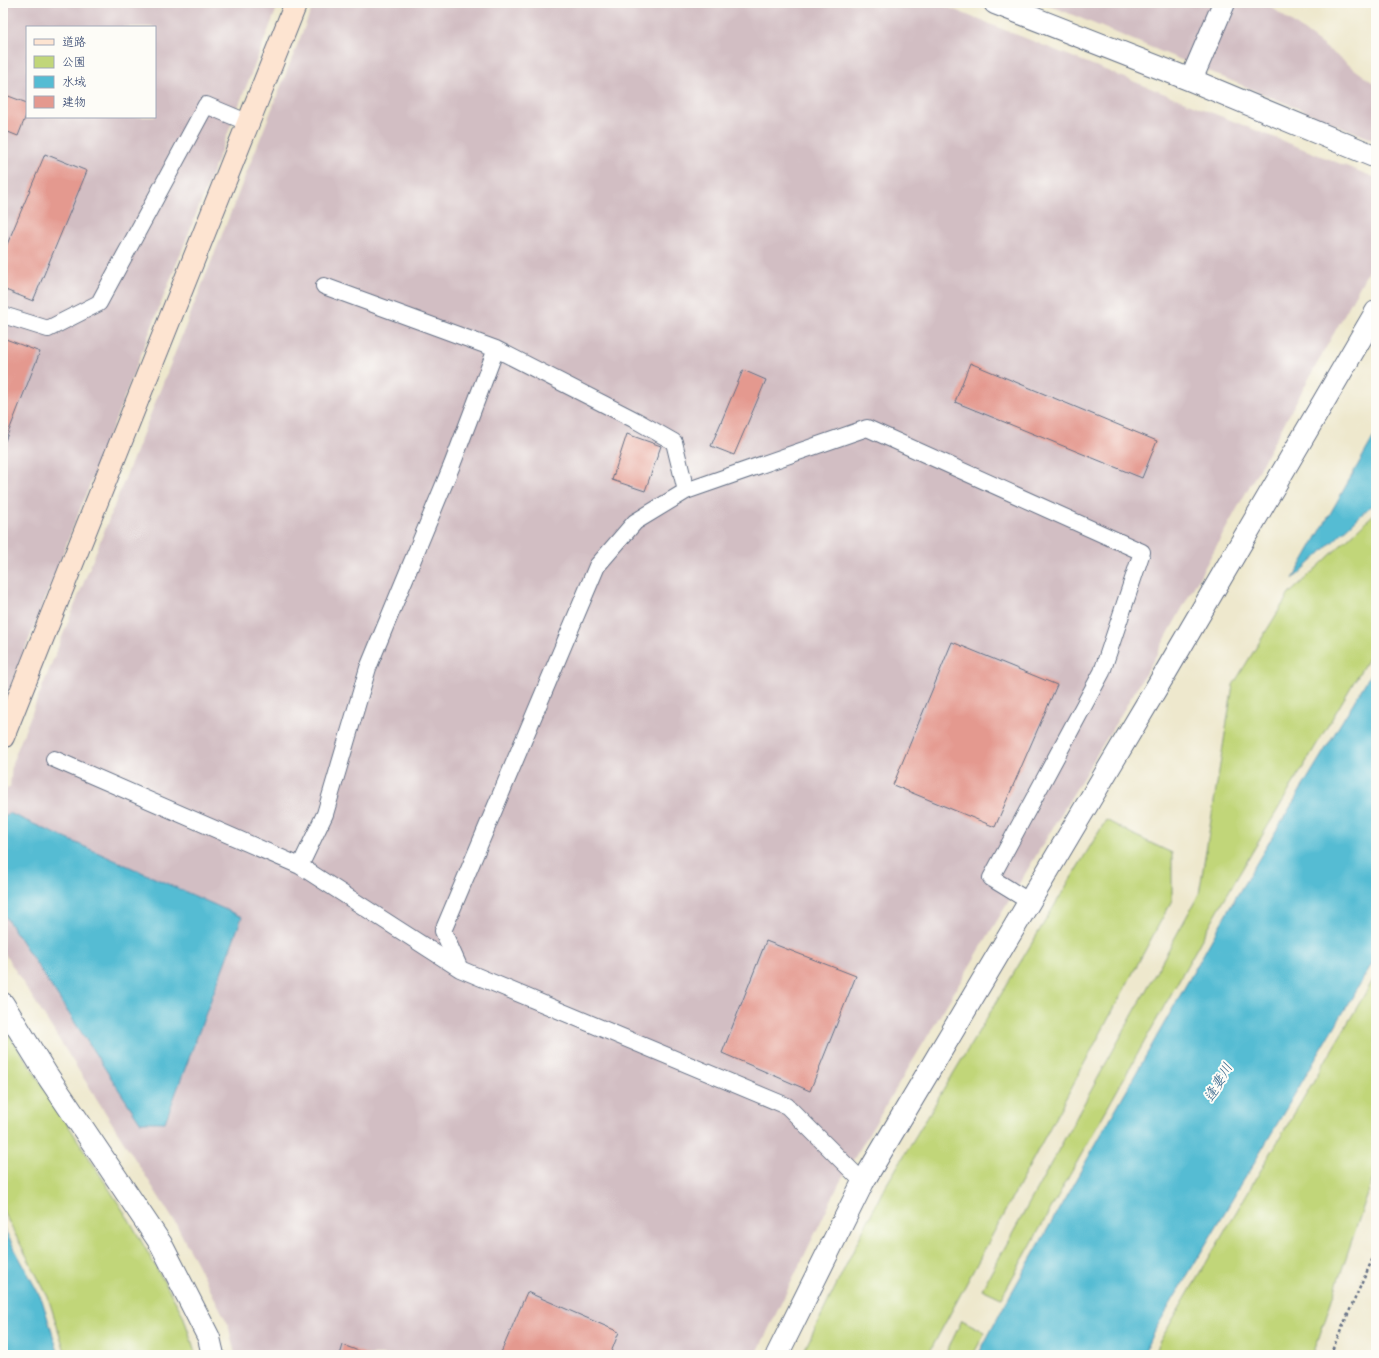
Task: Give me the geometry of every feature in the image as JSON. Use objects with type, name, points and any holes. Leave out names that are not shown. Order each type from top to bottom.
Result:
[{"type":"street","points":[[3,737],[296,3]]},
{"type":"street","points":[[995,3],[1191,80],[1376,157]]},
{"type":"street","points":[[1191,80],[1224,3]]},
{"type":"street","points":[[777,1355],[863,1182],[1171,663],[1376,312]]},
{"type":"street","points":[[3,1004],[48,1075],[161,1244],[209,1338],[213,1355]]},
{"type":"lane","points":[[3,315],[48,329],[99,303],[206,105],[249,123]]},
{"type":"lane","points":[[324,286],[496,349],[637,421],[674,442],[686,491]]},
{"type":"lane","points":[[300,866],[325,814],[368,668],[452,465],[496,349]]},
{"type":"lane","points":[[460,969],[443,931],[597,566],[636,522],[686,491],[867,428],[1142,552],[1102,672],[991,878],[1030,902]]},
{"type":"lane","points":[[54,759],[300,866],[460,969],[787,1106],[863,1182]]},
{"type":"path","points":[[1330,1355],[1376,1251]]},
{"type":"shaded area","points":[[3,3],[279,3],[3,706]]},
{"type":"shaded area","points":[[314,3],[937,3],[1376,178],[1376,257],[1153,661],[840,1182],[756,1355],[235,1355],[228,1324],[176,1224],[3,951],[3,791],[10,787],[12,763]]},
{"type":"shaded area","points":[[1044,3],[1266,3],[1376,85],[1376,141]]},
{"type":"green space","points":[[1376,512],[1376,645],[1222,903],[1001,1298],[982,1289],[1199,894],[1233,685],[1289,594]]},
{"type":"green space","points":[[1106,820],[1172,853],[1172,900],[928,1355],[802,1355],[882,1192]]},
{"type":"green space","points":[[1376,975],[1376,1174],[1372,1181],[1313,1355],[1153,1355],[1160,1341]]},
{"type":"green space","points":[[3,1024],[131,1223],[183,1315],[196,1355],[66,1355],[48,1297],[3,1211]]},
{"type":"green space","points":[[962,1320],[985,1332],[973,1355],[945,1355]]},
{"type":"water","points":[[1376,433],[1376,501],[1293,579]]},
{"type":"water","name":"逢妻川","points":[[1376,665],[1376,957],[1152,1335],[1143,1355],[978,1355],[1004,1306],[1233,902]]},
{"type":"water","points":[[9,813],[242,917],[165,1122],[140,1122],[3,913],[3,818]]},
{"type":"water","points":[[3,1227],[42,1300],[59,1355],[3,1355]]},
{"type":"building","points":[[3,94],[26,103],[26,116],[18,136],[3,130]]},
{"type":"building","points":[[45,154],[87,171],[33,301],[3,289],[3,254]]},
{"type":"building","points":[[3,338],[40,352],[5,441],[3,440]]},
{"type":"building","points":[[970,363],[1157,441],[1142,478],[955,402]]},
{"type":"building","points":[[743,370],[766,380],[734,455],[711,446]]},
{"type":"building","points":[[627,434],[661,446],[645,491],[612,480]]},
{"type":"building","points":[[952,642],[1057,685],[995,827],[893,785]]},
{"type":"building","points":[[766,941],[856,976],[810,1091],[722,1053]]},
{"type":"building","points":[[527,1292],[619,1332],[610,1355],[500,1355]]},
{"type":"building","points":[[343,1345],[369,1355],[340,1355]]}]
